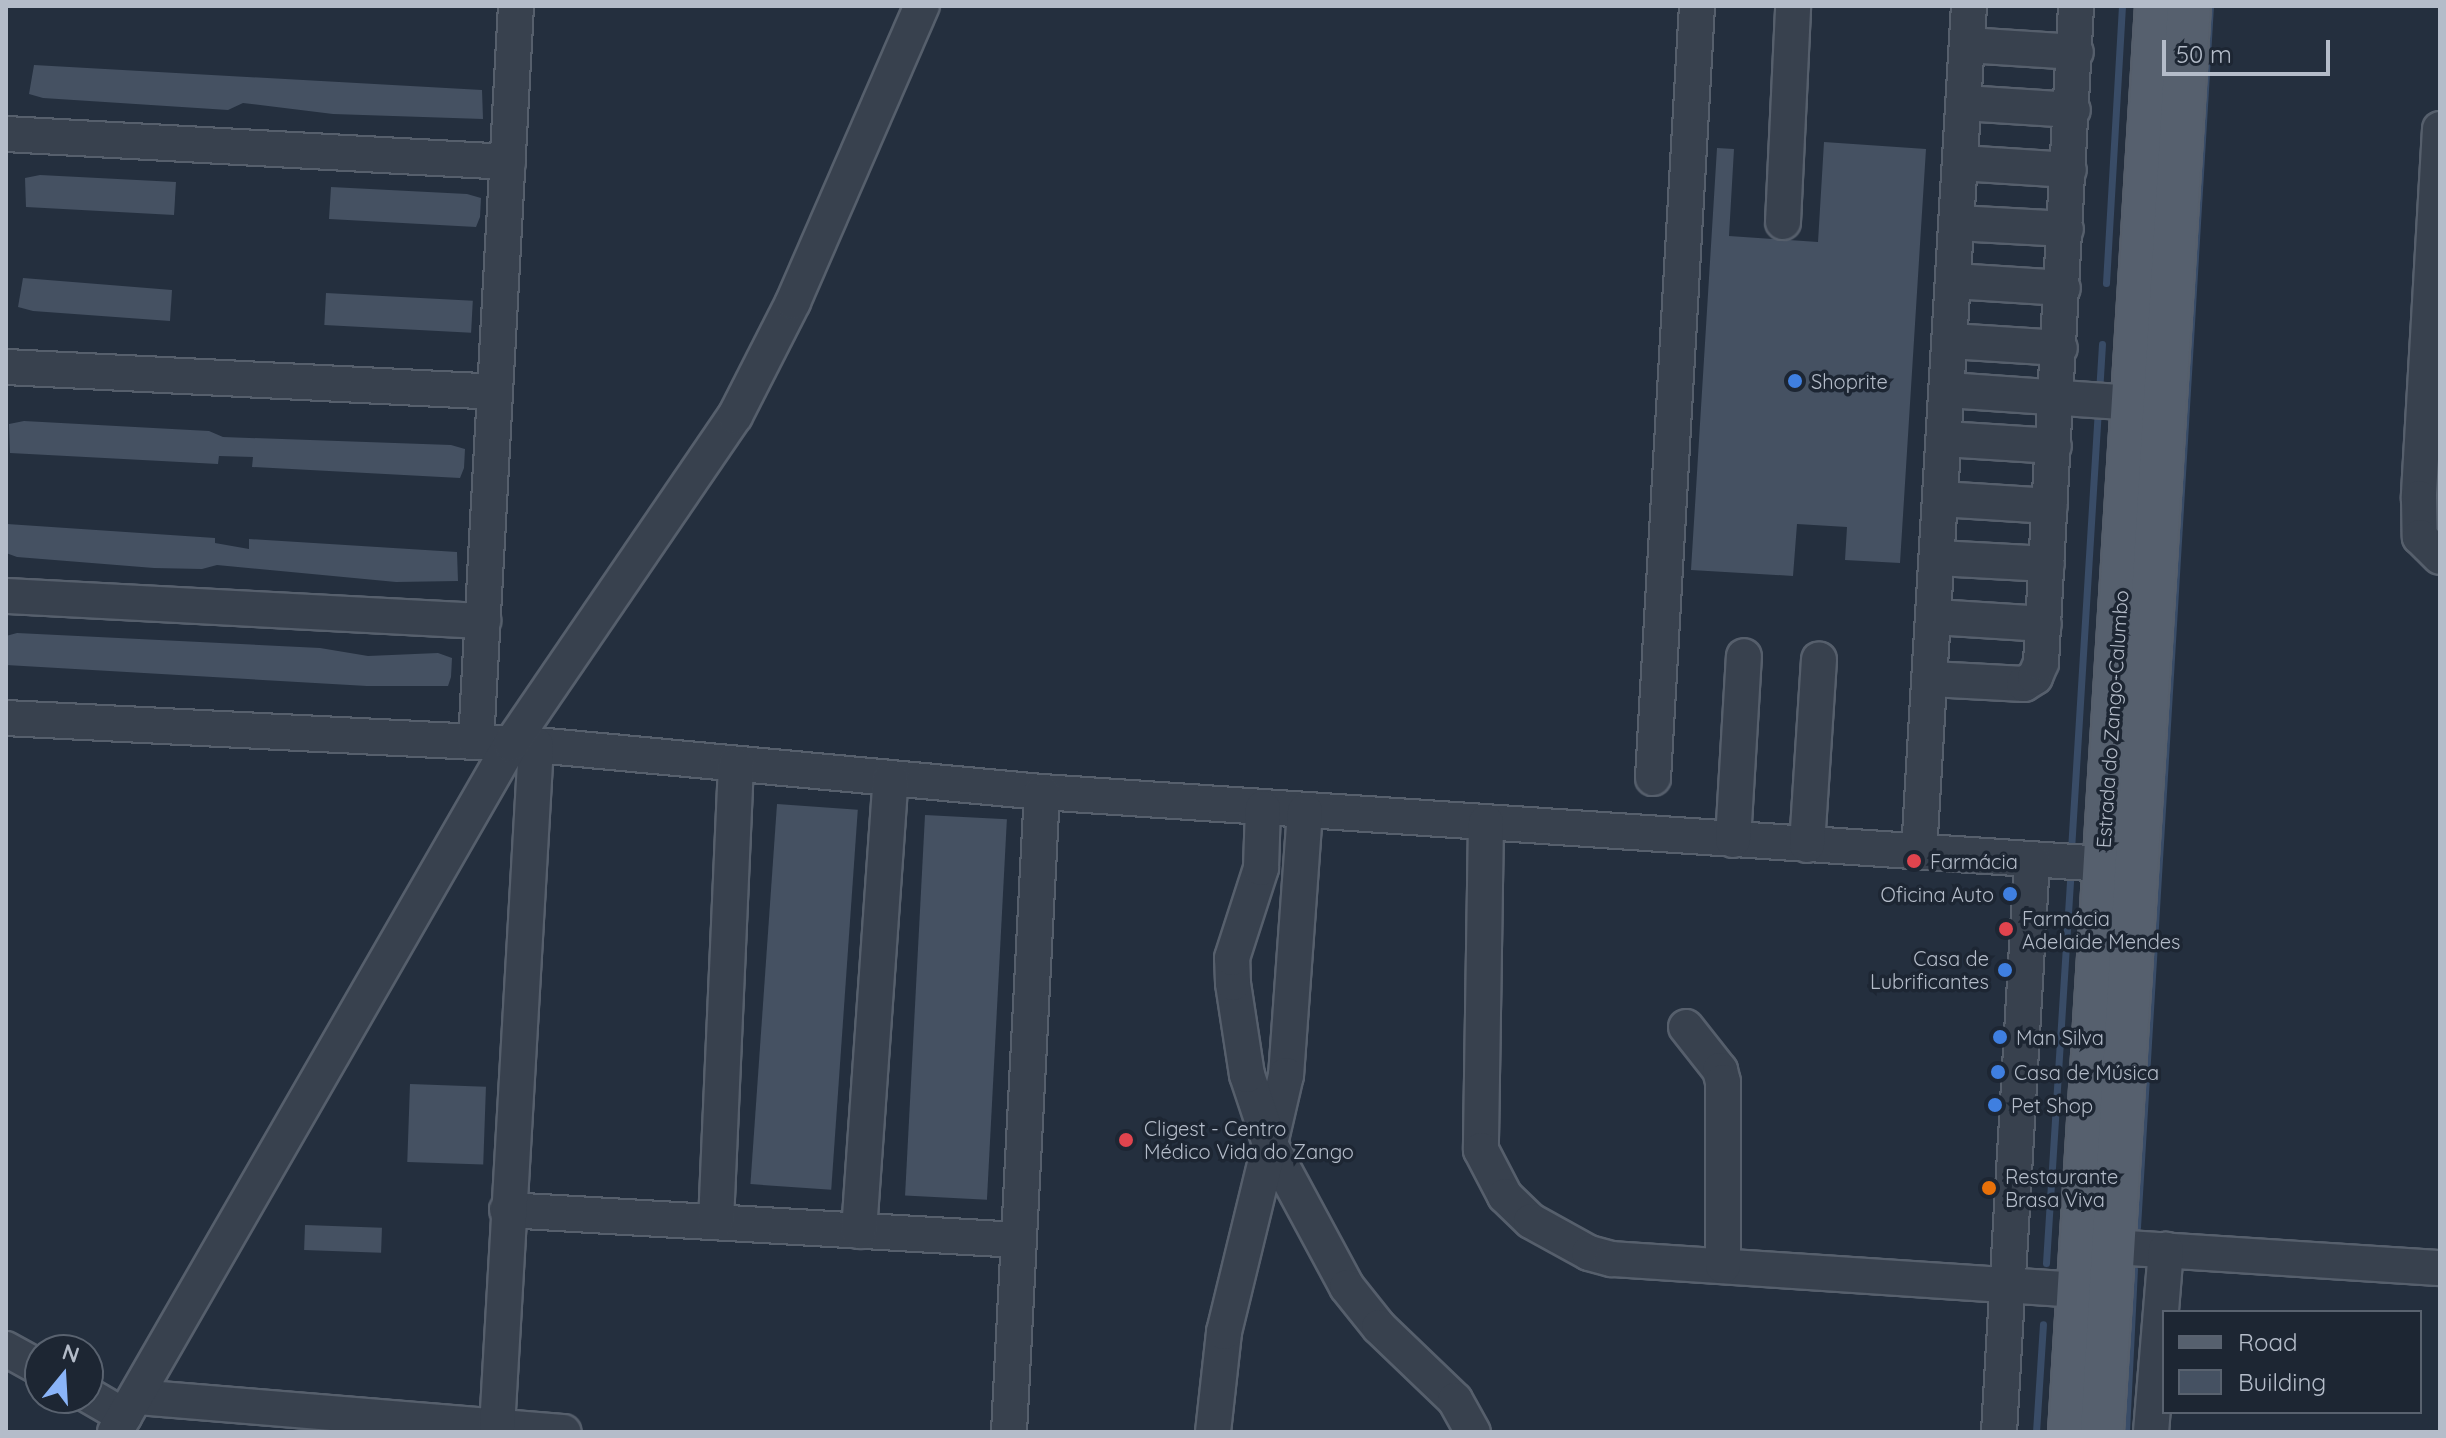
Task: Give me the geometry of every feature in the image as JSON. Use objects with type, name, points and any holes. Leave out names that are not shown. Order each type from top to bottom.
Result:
[{"type":"main road","name":"Estrada do Zango-Calumbo","points":[[2070,1432],[2042,1287],[2097,400],[2157,6]]},
{"type":"main road","points":[[2102,1432],[2138,1249],[2189,6]]},
{"type":"street","points":[[476,742],[516,6]]},
{"type":"street","points":[[125,1415],[524,745],[735,416],[793,302],[922,6]]},
{"type":"street","points":[[1653,778],[1697,6]]},
{"type":"street","points":[[1783,222],[1793,6]]},
{"type":"street","points":[[1919,852],[1969,6]]},
{"type":"street","points":[[2076,6],[2060,348],[2097,400]]},
{"type":"street","points":[[1967,45],[2076,52]]},
{"type":"street","points":[[1964,103],[2073,110]]},
{"type":"street","points":[[2440,129],[2419,498],[2420,537],[2440,557]]},
{"type":"street","points":[[6,134],[508,162]]},
{"type":"street","points":[[1961,163],[2069,170]]},
{"type":"street","points":[[1957,223],[2066,229]]},
{"type":"street","points":[[1954,281],[2063,288]]},
{"type":"street","points":[[1951,341],[2060,348]]},
{"type":"street","points":[[6,367],[494,392]]},
{"type":"street","points":[[1948,390],[2097,400]]},
{"type":"street","points":[[1931,679],[2024,684],[2035,677],[2041,663],[2054,446],[2097,400]]},
{"type":"street","points":[[1945,439],[2054,446]]},
{"type":"street","points":[[1941,499],[2050,506]]},
{"type":"street","points":[[1938,558],[2047,564]]},
{"type":"street","points":[[6,596],[483,621]]},
{"type":"street","points":[[1935,617],[2044,624]]},
{"type":"street","points":[[1733,840],[1744,656]]},
{"type":"street","points":[[1807,845],[1819,659]]},
{"type":"street","points":[[6,718],[524,745],[1042,792],[2069,862],[2042,1287],[1999,1432]]},
{"type":"street","points":[[497,1428],[524,745]]},
{"type":"street","points":[[716,1222],[736,764]]},
{"type":"street","points":[[859,1231],[891,778]]},
{"type":"street","points":[[1009,1432],[1042,792]]},
{"type":"street","points":[[1263,808],[1261,868],[1232,958],[1247,1075],[1270,1144],[1347,1287],[1379,1327],[1455,1400],[1473,1432]]},
{"type":"street","points":[[1213,1432],[1224,1332],[1286,1075],[1296,938],[1289,890],[1305,811]]},
{"type":"street","points":[[1486,822],[1481,1150],[1489,1172],[1531,1221],[1589,1253],[1723,1266],[2042,1287]]},
{"type":"street","points":[[1261,868],[1289,890]]},
{"type":"street","points":[[1240,935],[1289,890]]},
{"type":"street","points":[[1686,1027],[1720,1070],[1723,1082],[1723,1266]]},
{"type":"street","points":[[507,1210],[1018,1240]]},
{"type":"street","points":[[2151,1432],[2138,1249],[2440,1268]]},
{"type":"street","points":[[6,1349],[24,1359]]},
{"type":"street","points":[[104,1404],[125,1415],[564,1432]]},
{"type":"building","points":[[34,65],[482,90],[483,119],[333,114],[243,103],[228,110],[43,98],[29,94]]},
{"type":"building","points":[[1824,142],[1926,149],[1900,563],[1845,560],[1847,527],[1797,524],[1793,576],[1691,570],[1717,148],[1734,149],[1729,236],[1818,242]]},
{"type":"building","points":[[40,175],[176,182],[174,215],[26,207],[25,178]]},
{"type":"building","points":[[331,187],[467,194],[481,198],[480,217],[476,227],[329,219]]},
{"type":"building","points":[[23,278],[172,290],[170,321],[33,311],[18,307]]},
{"type":"building","points":[[326,293],[473,301],[471,333],[324,325]]},
{"type":"building","points":[[24,421],[209,431],[223,437],[451,445],[465,449],[464,468],[460,478],[252,467],[253,457],[219,456],[218,464],[10,453],[9,424]]},
{"type":"building","points":[[7,524],[215,538],[215,543],[249,549],[249,539],[457,552],[458,581],[396,582],[217,565],[202,569],[154,568],[17,557],[6,553]]},
{"type":"building","points":[[17,633],[320,648],[368,656],[438,653],[452,658],[451,677],[448,686],[367,686],[6,665],[6,636]]},
{"type":"building","points":[[777,804],[858,810],[831,1190],[750,1184]]},
{"type":"building","points":[[925,815],[1007,819],[987,1200],[905,1195]]},
{"type":"building","points":[[410,1084],[486,1087],[483,1165],[407,1162]]},
{"type":"building","points":[[305,1225],[382,1228],[381,1253],[304,1250]]},
{"type":"waterway","points":[[2106,283],[2122,6]]},
{"type":"waterway","points":[[2137,1227],[2210,6]]},
{"type":"waterway","points":[[2099,393],[2102,344]]},
{"type":"waterway","points":[[2071,850],[2098,409]]},
{"type":"waterway","points":[[2046,1263],[2070,878]]},
{"type":"waterway","points":[[2126,1432],[2134,1269]]},
{"type":"waterway","points":[[2036,1432],[2043,1324]]},
{"type":"place","name":"Shoprite","points":[[1795,381]]},
{"type":"place","name":"Farmácia","points":[[1914,861]]},
{"type":"place","name":"Oficina Auto","points":[[2010,894]]},
{"type":"place","name":"Farmácia Adelaide Mendes","points":[[2006,929]]},
{"type":"place","name":"Casa de Lubrificantes","points":[[2005,970]]},
{"type":"place","name":"Man Silva","points":[[2000,1037]]},
{"type":"place","name":"Casa de Música","points":[[1998,1072]]},
{"type":"place","name":"Pet Shop","points":[[1995,1105]]},
{"type":"place","name":"Cligest - Centro Médico Vida do Zango","points":[[1126,1140]]},
{"type":"place","name":"Restaurante Brasa Viva","points":[[1989,1188]]}]
